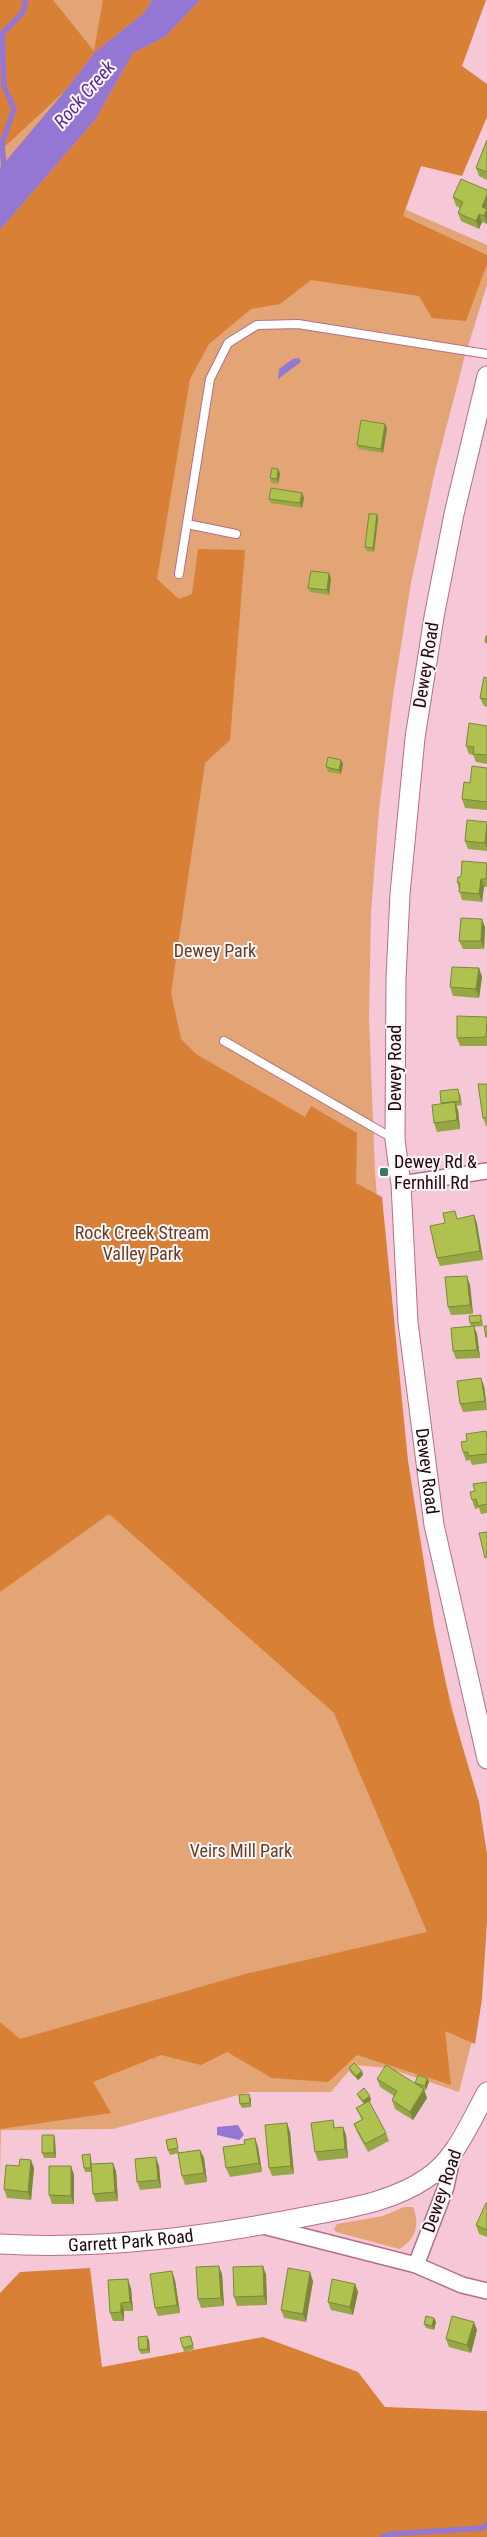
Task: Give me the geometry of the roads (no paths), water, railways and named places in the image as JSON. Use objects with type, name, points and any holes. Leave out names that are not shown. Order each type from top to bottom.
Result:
[{"type":"street","name":"Dewey Road","points":[[487,376],[454,514],[434,617],[414,738],[400,894],[396,978],[395,1140],[401,1184],[408,1322],[434,1525],[487,1759]]},
{"type":"street","points":[[401,1184],[487,1171]]},
{"type":"street","name":"Dewey Road","points":[[416,2265],[446,2187],[452,2154],[487,2092]]},
{"type":"street","name":"Garrett Park Road","points":[[0,2244],[47,2247],[112,2244],[261,2225],[359,2206],[404,2193],[429,2177],[452,2154]]},
{"type":"street","name":"Garrett Park Road","points":[[261,2225],[416,2265],[462,2285],[487,2290]]},
{"type":"lane","points":[[179,574],[210,379],[228,343],[257,325],[298,324],[487,354]]},
{"type":"lane","points":[[187,524],[236,534]]},
{"type":"lane","points":[[224,1041],[395,1140]]},
{"type":"water","name":"Rock Creek","points":[[152,0],[200,0],[165,37],[133,53],[95,120],[0,230],[0,168],[65,91],[95,52],[144,13]]},
{"type":"water","points":[[299,358],[301,362],[278,379],[279,369],[293,359]]},
{"type":"water","points":[[238,2125],[244,2135],[239,2140],[217,2135],[217,2127]]},
{"type":"waterway","points":[[4,170],[2,143],[14,109],[4,86],[2,34],[23,12],[26,0]]},
{"type":"waterway","points":[[382,2537],[391,2534],[483,2528],[487,2524]]},
{"type":"place","name":"Dewey Rd & Fernhill Rd","points":[[384,1172]]},
{"type":"park label","name":"Dewey Park","points":[[215,951]]},
{"type":"park label","name":"Rock Creek Stream Valley Park","points":[[142,1243]]},
{"type":"park label","name":"Veirs Mill Park","points":[[241,1851]]}]
